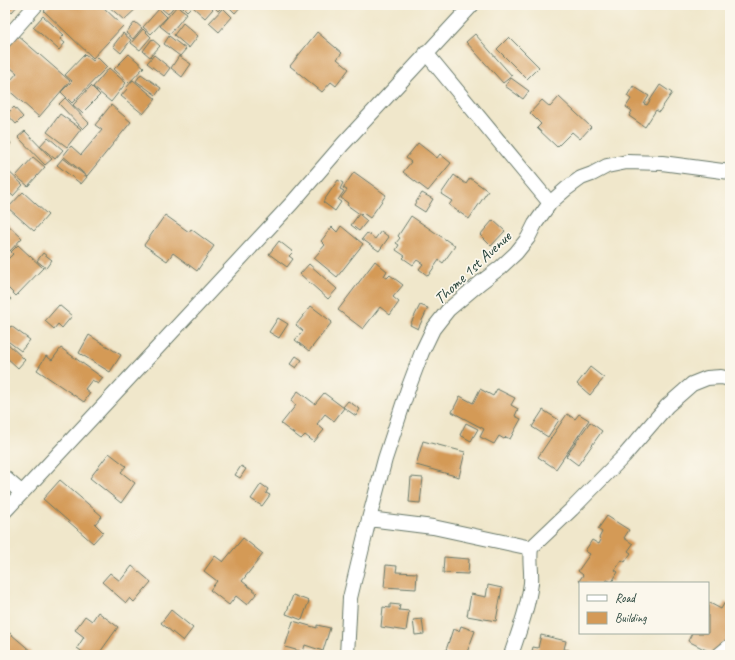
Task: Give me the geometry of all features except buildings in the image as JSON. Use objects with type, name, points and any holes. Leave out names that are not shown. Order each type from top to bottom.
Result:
[{"type":"street","points":[[5,40],[36,5]]},
{"type":"street","points":[[5,511],[292,203],[343,144],[472,5]]},
{"type":"street","points":[[426,53],[550,203]]},
{"type":"street","name":"Thome 1st Avenue","points":[[347,655],[350,598],[385,459],[422,352],[434,329],[448,310],[516,253],[528,238],[535,224],[550,203],[581,178],[607,166],[627,162],[662,163],[730,172]]},
{"type":"street","points":[[511,655],[526,608],[531,582],[531,548],[624,456],[667,406],[692,384],[707,378],[721,377],[730,379]]},
{"type":"street","points":[[5,478],[22,493]]},
{"type":"street","points":[[369,519],[432,527],[531,548]]},
{"type":"street","points":[[719,655],[730,646]]}]
